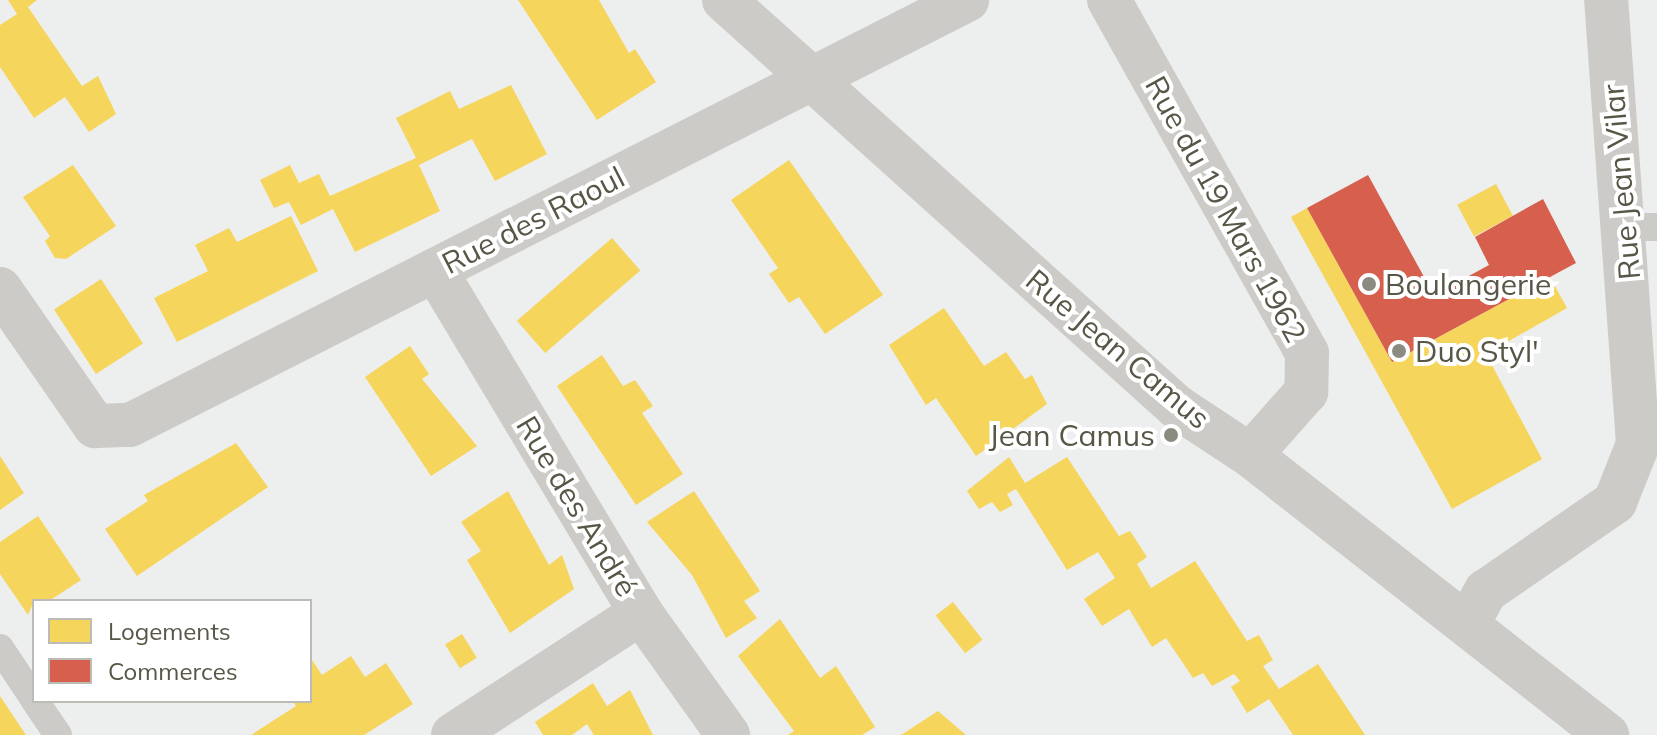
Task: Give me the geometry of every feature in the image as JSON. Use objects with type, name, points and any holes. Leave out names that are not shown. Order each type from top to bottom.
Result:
[{"type":"street","name":"Rue Jean Camus","points":[[724,0],[807,81],[1177,407],[1250,455],[1607,735]]},
{"type":"street","name":"Rue des Raoul","points":[[0,289],[95,426],[130,425],[967,0]]},
{"type":"street","name":"Rue du 19 Mars 1962","points":[[1109,0],[1307,353],[1306,392],[1250,455]]},
{"type":"street","name":"Rue Jean Vilar","points":[[1468,623],[1486,591],[1615,502],[1638,444],[1640,227],[1606,0]]},
{"type":"street","name":"Rue des André","points":[[435,270],[641,613],[728,735]]},
{"type":"street","points":[[453,735],[641,613]]},
{"type":"lane","points":[[0,648],[32,696]]},
{"type":"lane","points":[[37,703],[58,735]]},
{"type":"building: Logements","points":[[8,0],[37,0],[28,7],[82,86],[98,76],[116,114],[89,132],[65,97],[34,118],[0,67],[0,25],[17,14]]},
{"type":"building: Logements","points":[[518,0],[599,0],[629,53],[635,49],[656,82],[597,120]]},
{"type":"building: Logements","points":[[511,85],[547,154],[495,181],[472,139],[419,165],[440,211],[355,252],[333,209],[301,225],[289,202],[274,208],[260,180],[290,165],[299,183],[319,174],[330,196],[416,158],[396,118],[450,91],[459,109]]},
{"type":"building: Logements","points":[[789,160],[883,295],[825,334],[799,297],[789,303],[769,274],[778,268],[731,200]]},
{"type":"building: Logements","points":[[73,165],[116,226],[66,259],[55,258],[45,241],[50,236],[23,197]]},
{"type":"building: Logements","points":[[1496,184],[1513,216],[1474,236],[1457,205]]},
{"type":"building: Logements","points":[[1307,208],[1392,362],[1550,277],[1567,308],[1486,354],[1542,459],[1452,509],[1291,217]]},
{"type":"building: Logements","points":[[291,216],[318,271],[177,342],[154,298],[208,271],[195,245],[229,228],[237,242]]},
{"type":"building: Logements","points":[[612,238],[640,270],[545,353],[517,321]]},
{"type":"building: Logements","points":[[101,279],[143,344],[96,374],[54,309]]},
{"type":"building: Logements","points":[[944,308],[984,366],[1006,352],[1025,379],[1032,375],[1047,404],[976,456],[936,398],[926,405],[889,345]]},
{"type":"building: Logements","points":[[410,346],[429,374],[422,379],[477,446],[431,476],[365,377]]},
{"type":"building: Logements","points":[[602,355],[623,386],[635,380],[653,406],[642,413],[683,474],[636,505],[557,386]]},
{"type":"building: Logements","points":[[236,443],[268,487],[137,576],[105,529],[148,501],[144,495]]},
{"type":"building: Logements","points":[[0,456],[24,493],[0,510]]},
{"type":"building: Logements","points":[[1009,457],[1025,483],[1067,457],[1119,536],[1130,531],[1147,557],[1137,564],[1151,588],[1195,561],[1247,641],[1259,635],[1273,660],[1263,666],[1279,689],[1318,664],[1365,735],[1293,735],[1269,699],[1247,713],[1231,687],[1240,681],[1234,674],[1212,686],[1203,673],[1193,678],[1166,638],[1152,647],[1129,609],[1102,626],[1084,599],[1115,578],[1098,552],[1067,570],[1016,489],[1007,494],[1013,505],[1000,512],[992,502],[979,509],[967,491]]},
{"type":"building: Logements","points":[[508,491],[549,565],[562,555],[574,589],[510,633],[467,560],[481,551],[461,522]]},
{"type":"building: Logements","points":[[694,491],[760,591],[744,601],[757,618],[726,638],[692,575],[647,522]]},
{"type":"building: Logements","points":[[38,516],[81,580],[52,599],[32,599],[28,615],[0,574],[0,542]]},
{"type":"building: Logements","points":[[953,602],[983,640],[965,653],[936,616]]},
{"type":"building: Logements","points":[[780,619],[820,678],[836,666],[875,727],[862,735],[788,735],[794,731],[738,656]]},
{"type":"building: Logements","points":[[462,634],[477,658],[460,668],[445,645]]},
{"type":"building: Logements","points":[[351,656],[365,677],[386,663],[413,704],[364,735],[251,735],[296,706],[294,703],[312,703],[312,660],[322,675]]},
{"type":"building: Logements","points":[[593,683],[607,706],[630,690],[653,735],[594,735],[587,724],[572,735],[543,735],[535,722]]},
{"type":"building: Logements","points":[[0,696],[26,735],[0,735]]},
{"type":"building: Logements","points":[[938,711],[966,735],[901,735]]},
{"type":"building: Commerces","points":[[1368,175],[1434,295],[1489,265],[1475,237],[1543,199],[1576,263],[1392,362],[1307,208]]},
{"type":"place","name":"Boulangerie","points":[[1369,284]]},
{"type":"place","name":"Duo Styl'","points":[[1399,351]]},
{"type":"place","name":"Jean Camus","points":[[1171,435]]}]
